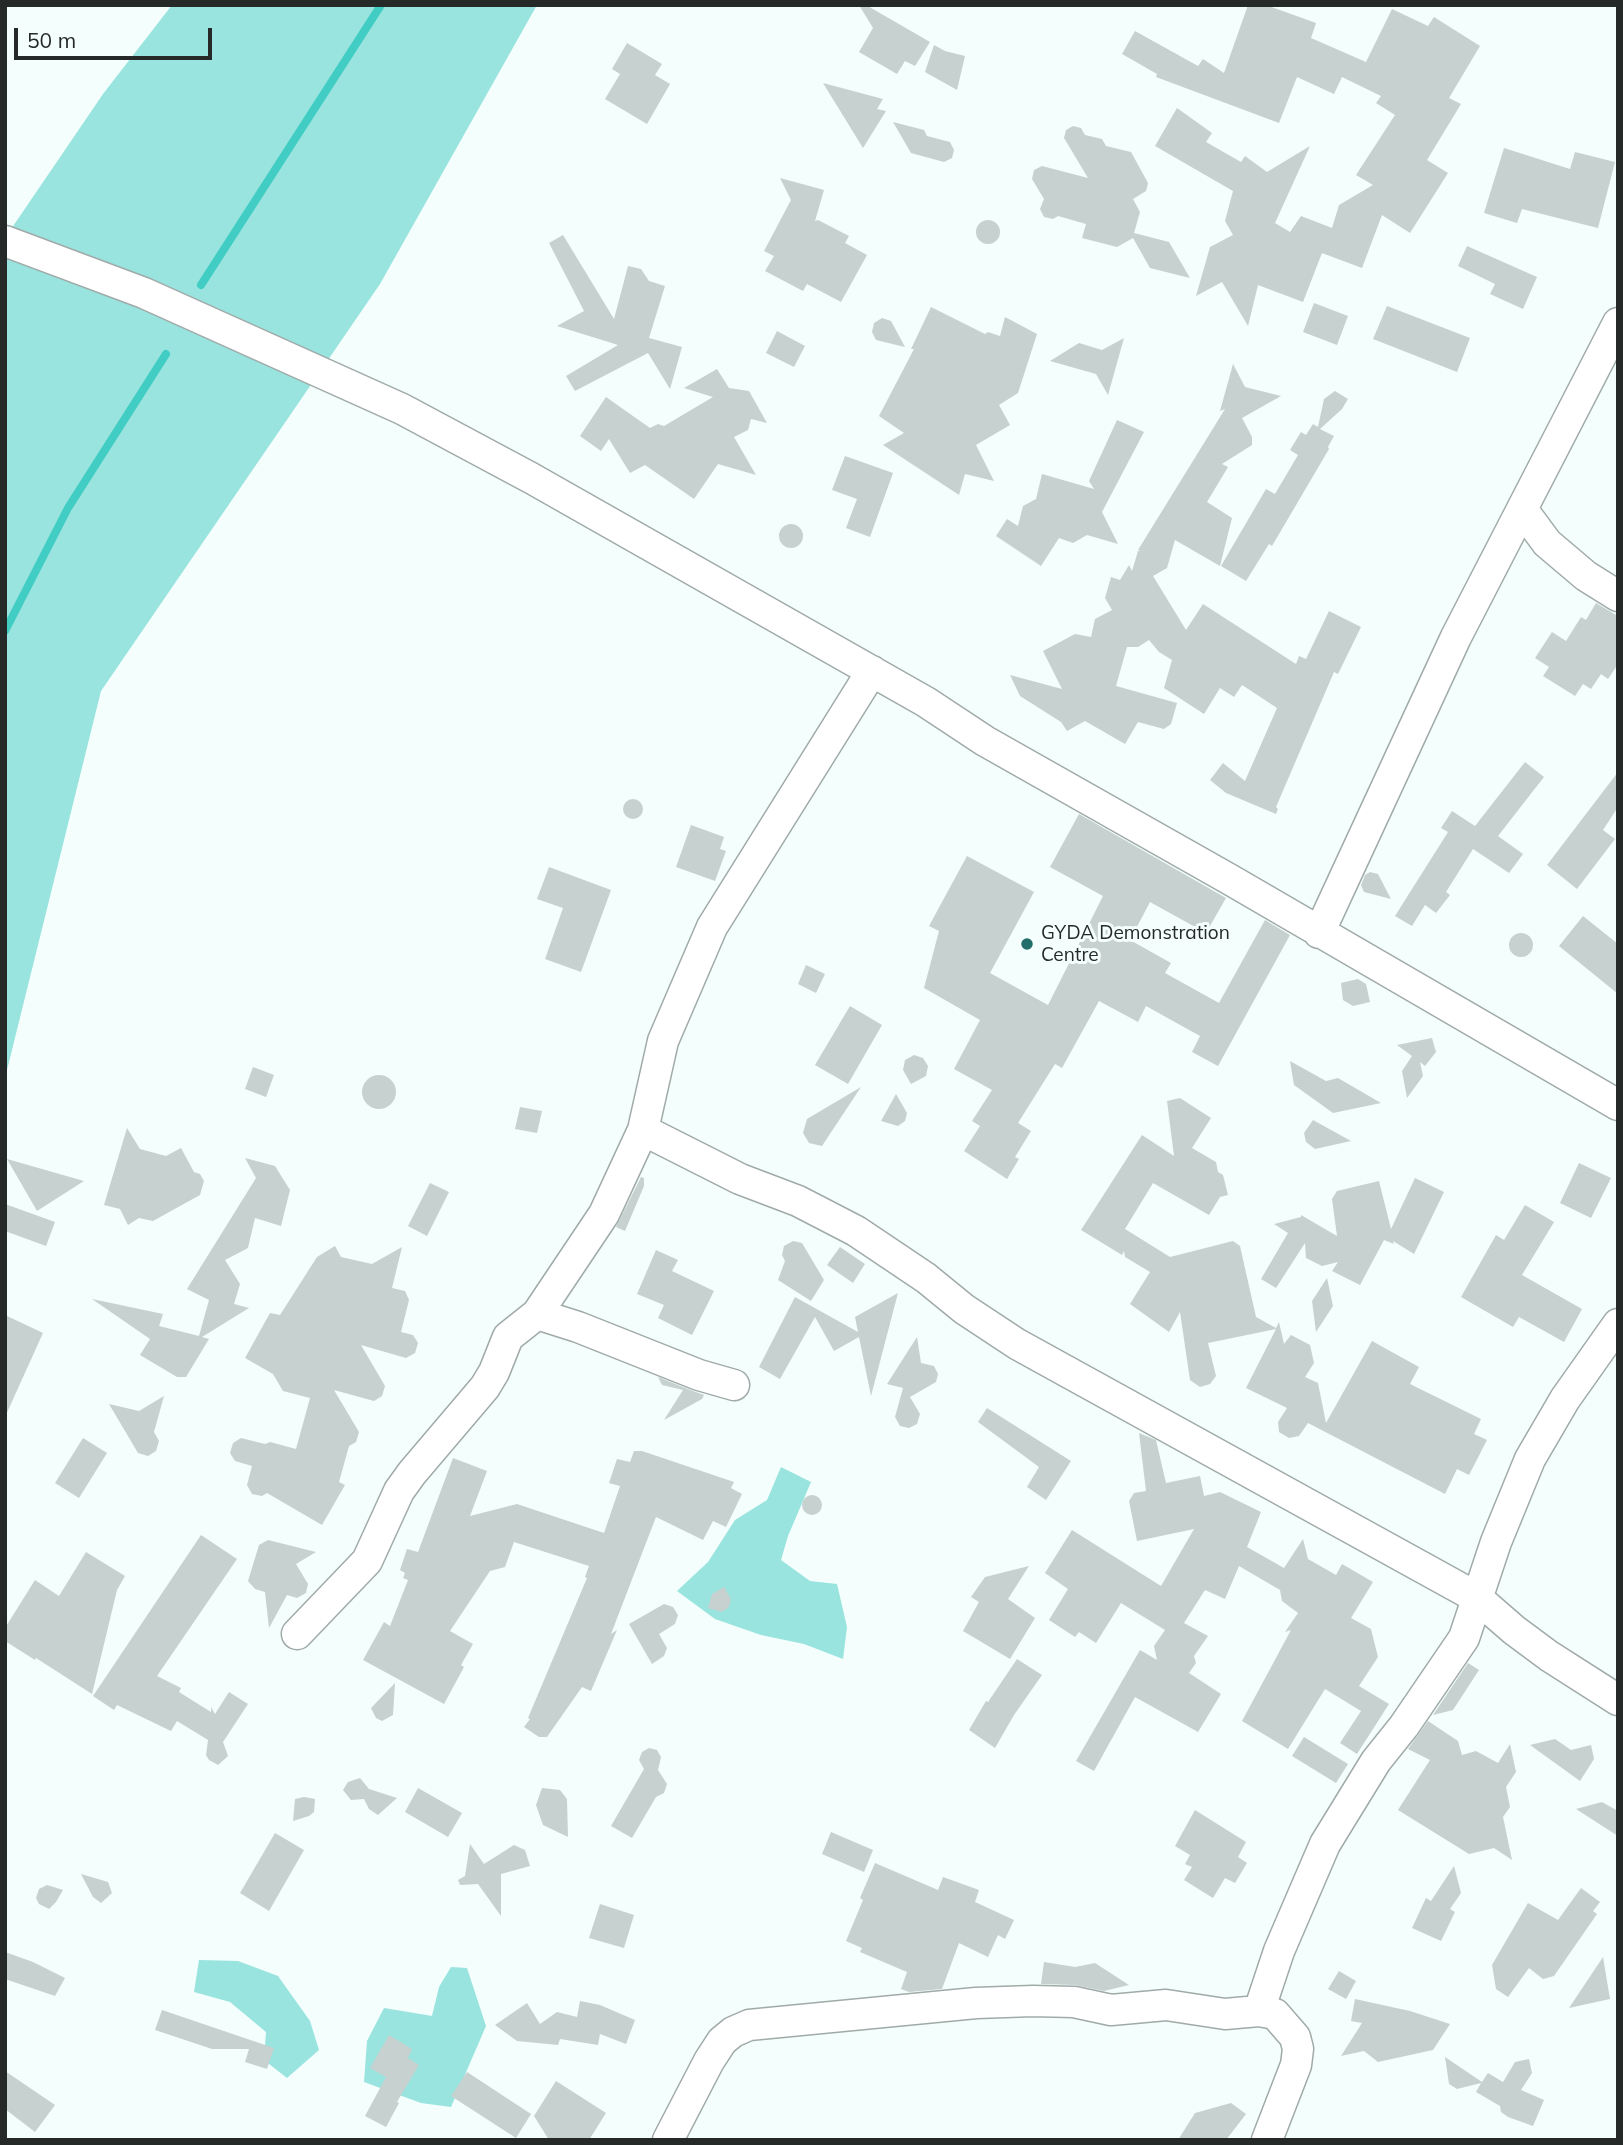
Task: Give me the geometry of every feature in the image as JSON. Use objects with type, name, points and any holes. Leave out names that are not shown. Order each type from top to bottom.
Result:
[{"type":"street","points":[[5,241],[144,293],[402,409],[543,485],[872,671],[985,741],[1229,878],[1319,933],[1618,1105]]},
{"type":"street","points":[[1319,933],[1456,637],[1618,323]]},
{"type":"street","points":[[1522,509],[1547,543],[1586,576],[1618,596]]},
{"type":"street","points":[[297,1634],[367,1561],[399,1491],[485,1387],[508,1337],[537,1314],[604,1214],[643,1130],[663,1041],[712,928],[872,671]]},
{"type":"street","points":[[643,1130],[740,1179],[798,1201],[856,1231],[1017,1344],[1476,1597],[1540,1649],[1597,1689],[1618,1700]]},
{"type":"street","points":[[537,1314],[578,1326],[699,1375],[734,1385]]},
{"type":"street","points":[[1259,2011],[1279,1951],[1325,1844],[1376,1762],[1464,1638],[1496,1542],[1530,1460],[1565,1399],[1618,1324]]},
{"type":"street","points":[[668,2140],[722,2041],[733,2032],[749,2025],[976,2003],[1033,2001],[1074,2002],[1111,2010],[1166,2005],[1224,2014],[1259,2011],[1275,2014],[1295,2037],[1298,2049],[1296,2065],[1266,2140]]},
{"type":"shaded area","points":[[172,5],[537,5],[380,284],[101,691],[5,1078],[5,238],[103,94]]},
{"type":"shaded area","points":[[781,1467],[811,1482],[781,1560],[810,1581],[837,1584],[847,1627],[843,1659],[804,1644],[761,1635],[715,1619],[677,1591],[708,1562],[735,1520],[767,1500]]},
{"type":"shaded area","points":[[199,1960],[238,1961],[278,1976],[310,2021],[319,2050],[287,2078],[264,2060],[266,2032],[230,2002],[194,1992]]},
{"type":"shaded area","points":[[451,1967],[467,1968],[486,2026],[451,2107],[421,2103],[364,2082],[367,2041],[384,2008],[432,2016],[439,1987]]},
{"type":"building","points":[[859,5],[866,5],[930,42],[915,66],[905,61],[897,74],[859,52],[873,28]]},
{"type":"building","points":[[1248,5],[1266,5],[1316,23],[1311,38],[1366,62],[1392,9],[1428,26],[1434,17],[1480,46],[1449,98],[1461,104],[1427,160],[1448,173],[1410,233],[1382,215],[1362,268],[1322,253],[1303,302],[1258,285],[1248,326],[1222,282],[1196,296],[1210,247],[1233,235],[1225,221],[1233,191],[1155,146],[1177,108],[1212,133],[1206,142],[1241,162],[1245,156],[1267,172],[1310,146],[1275,223],[1290,232],[1301,216],[1332,228],[1339,205],[1373,185],[1356,175],[1395,115],[1376,103],[1381,96],[1342,77],[1334,94],[1297,77],[1279,123],[1156,77],[1157,74],[1122,54],[1135,31],[1198,66],[1203,59],[1224,73]]},
{"type":"building","points":[[627,43],[662,64],[655,75],[670,84],[647,124],[605,99],[620,74],[612,69]]},
{"type":"building","points":[[934,45],[965,56],[957,90],[925,72]]},
{"type":"building","points":[[823,83],[883,99],[877,109],[886,111],[863,148]]},
{"type":"building","points":[[893,122],[924,130],[927,136],[950,142],[954,150],[952,158],[944,162],[911,153]]},
{"type":"building","points":[[1073,126],[1081,128],[1085,135],[1102,139],[1106,146],[1131,152],[1148,183],[1146,191],[1133,199],[1140,212],[1134,233],[1169,242],[1190,278],[1150,268],[1133,238],[1117,247],[1082,238],[1086,224],[1058,216],[1053,219],[1044,217],[1040,209],[1044,199],[1032,179],[1034,170],[1042,166],[1088,178],[1064,138],[1066,130]]},
{"type":"building","points":[[1504,148],[1570,169],[1575,152],[1615,162],[1598,228],[1522,209],[1517,223],[1484,213]]},
{"type":"building","points":[[780,178],[824,190],[815,221],[818,220],[849,236],[845,243],[867,255],[841,302],[807,284],[803,291],[765,271],[774,256],[764,251],[791,200]]},
{"type":"building","points":[[988,220],[996,224],[1000,232],[996,240],[988,244],[980,240],[976,232],[980,224]]},
{"type":"building","points":[[563,235],[614,319],[628,266],[641,269],[649,281],[665,286],[649,338],[682,347],[670,389],[648,353],[575,391],[566,376],[618,345],[557,326],[584,311],[549,243]]},
{"type":"building","points":[[1467,246],[1537,277],[1523,309],[1490,294],[1495,284],[1458,266]]},
{"type":"building","points":[[1314,303],[1348,316],[1337,345],[1303,332]]},
{"type":"building","points":[[1387,306],[1470,338],[1457,372],[1373,339]]},
{"type":"building","points":[[931,307],[985,334],[988,332],[1000,336],[1005,317],[1037,334],[1018,393],[999,405],[1010,425],[976,445],[994,481],[965,474],[959,495],[883,445],[904,433],[879,416],[914,349],[911,349]]},
{"type":"building","points":[[882,318],[891,321],[905,347],[876,340],[872,332],[874,323]]},
{"type":"building","points":[[777,331],[805,346],[794,367],[766,353]]},
{"type":"building","points":[[1124,338],[1108,395],[1096,374],[1050,361],[1079,343],[1102,350]]},
{"type":"building","points":[[1233,364],[1245,387],[1281,396],[1242,418],[1252,437],[1252,445],[1222,464],[1228,467],[1207,502],[1232,518],[1220,566],[1175,540],[1167,568],[1153,576],[1186,630],[1203,604],[1296,664],[1299,656],[1306,659],[1329,611],[1361,627],[1338,674],[1334,672],[1276,807],[1276,814],[1226,793],[1210,780],[1223,763],[1245,781],[1277,708],[1242,685],[1234,697],[1220,688],[1204,714],[1164,688],[1172,660],[1159,652],[1149,640],[1138,647],[1127,647],[1116,686],[1177,703],[1171,724],[1164,729],[1138,722],[1125,744],[1085,721],[1067,731],[1061,722],[1020,696],[1010,675],[1062,689],[1043,651],[1075,634],[1091,637],[1095,619],[1112,610],[1105,598],[1111,577],[1120,580],[1129,565],[1132,571],[1138,551],[1141,551],[1138,550],[1225,409],[1220,411]]},
{"type":"building","points":[[717,369],[729,388],[749,391],[767,423],[751,419],[748,430],[734,437],[756,475],[718,464],[694,499],[645,465],[630,473],[609,439],[601,451],[580,436],[606,397],[650,428],[658,424],[664,426],[713,397],[684,388]]},
{"type":"building","points":[[1335,391],[1348,399],[1342,409],[1320,429],[1334,436],[1329,449],[1272,546],[1269,544],[1246,581],[1221,566],[1266,489],[1275,494],[1298,455],[1290,450],[1301,432],[1306,435],[1313,424],[1318,427],[1324,399]]},
{"type":"building","points":[[1117,420],[1144,432],[1102,512],[1118,544],[1087,535],[1073,543],[1059,538],[1041,566],[996,536],[1007,519],[1018,526],[1023,506],[1036,499],[1042,474],[1094,489],[1089,481]]},
{"type":"building","points":[[845,456],[893,473],[870,537],[846,528],[857,499],[832,490]]},
{"type":"building","points":[[791,524],[799,528],[803,536],[799,544],[791,548],[783,544],[779,536],[783,528]]},
{"type":"building","points":[[1596,603],[1618,616],[1618,664],[1608,679],[1601,674],[1591,689],[1583,684],[1575,696],[1543,676],[1549,667],[1535,658],[1552,632],[1566,641],[1581,617],[1586,620]]},
{"type":"building","points":[[1525,762],[1544,777],[1498,836],[1523,854],[1509,873],[1473,849],[1446,892],[1450,895],[1436,913],[1425,905],[1412,926],[1395,916],[1448,832],[1441,828],[1452,811],[1475,826]]},
{"type":"building","points":[[1618,772],[1618,807],[1603,830],[1615,839],[1577,889],[1547,865]]},
{"type":"building","points":[[629,799],[637,799],[643,809],[637,819],[629,819],[623,813],[623,805]]},
{"type":"building","points":[[1079,814],[1226,898],[1206,933],[1150,902],[1130,940],[1171,963],[1165,973],[1219,1003],[1265,920],[1290,935],[1218,1066],[1192,1052],[1200,1036],[1146,1006],[1138,1022],[1099,1001],[1062,1068],[1055,1064],[1018,1123],[1031,1131],[1015,1157],[1019,1159],[1007,1179],[964,1151],[980,1126],[972,1121],[992,1090],[954,1069],[980,1020],[924,988],[939,931],[929,926],[967,856],[1034,892],[990,973],[1048,1005],[1103,896],[1050,867]]},
{"type":"building","points":[[691,825],[724,837],[720,849],[726,851],[715,881],[676,867]]},
{"type":"building","points":[[549,867],[611,890],[581,972],[545,959],[563,908],[537,899]]},
{"type":"building","points":[[1370,872],[1378,874],[1391,899],[1364,892],[1361,885],[1365,875]]},
{"type":"building","points":[[1583,916],[1618,944],[1618,994],[1559,946]]},
{"type":"building","points":[[1521,933],[1529,937],[1533,945],[1529,953],[1521,957],[1513,953],[1509,945],[1513,937]]},
{"type":"building","points":[[806,965],[825,974],[816,993],[798,984]]},
{"type":"building","points":[[1358,979],[1366,984],[1370,1002],[1353,1006],[1343,1000],[1341,983]]},
{"type":"building","points":[[850,1006],[882,1025],[848,1084],[815,1065]]},
{"type":"building","points":[[1432,1038],[1436,1052],[1425,1066],[1420,1062],[1423,1076],[1407,1098],[1402,1071],[1412,1056],[1397,1045]]},
{"type":"building","points":[[914,1055],[923,1058],[928,1066],[926,1076],[911,1084],[903,1070],[905,1060]]},
{"type":"building","points":[[1290,1061],[1326,1081],[1338,1078],[1381,1103],[1333,1113],[1294,1085]]},
{"type":"building","points":[[253,1067],[274,1075],[266,1097],[245,1089]]},
{"type":"building","points":[[379,1075],[391,1080],[396,1092],[391,1104],[379,1109],[367,1104],[362,1092],[367,1080]]},
{"type":"building","points":[[861,1087],[822,1146],[809,1143],[803,1133],[807,1119]]},
{"type":"building","points":[[896,1094],[907,1113],[905,1121],[898,1126],[881,1121]]},
{"type":"building","points":[[1180,1098],[1211,1118],[1192,1148],[1216,1162],[1218,1172],[1223,1175],[1228,1195],[1220,1197],[1209,1215],[1153,1183],[1125,1229],[1170,1257],[1233,1241],[1240,1246],[1256,1317],[1276,1328],[1279,1322],[1284,1344],[1291,1335],[1310,1345],[1314,1363],[1305,1377],[1318,1383],[1326,1423],[1372,1341],[1419,1367],[1410,1384],[1481,1419],[1474,1434],[1487,1440],[1469,1475],[1457,1469],[1445,1494],[1308,1423],[1299,1436],[1289,1438],[1279,1432],[1278,1422],[1287,1408],[1246,1388],[1276,1329],[1208,1343],[1216,1376],[1210,1384],[1200,1387],[1190,1380],[1180,1312],[1169,1332],[1130,1304],[1150,1272],[1125,1257],[1124,1251],[1122,1255],[1081,1230],[1142,1135],[1174,1156],[1167,1101]]},
{"type":"building","points":[[520,1107],[542,1111],[537,1133],[515,1129]]},
{"type":"building","points":[[1313,1120],[1351,1141],[1315,1149],[1306,1142],[1304,1133]]},
{"type":"building","points":[[127,1128],[140,1149],[166,1156],[181,1148],[194,1172],[200,1174],[204,1181],[200,1195],[153,1221],[139,1218],[128,1225],[120,1209],[104,1205]]},
{"type":"building","points":[[245,1158],[275,1166],[290,1190],[281,1226],[255,1218],[248,1248],[225,1260],[240,1284],[234,1304],[249,1308],[202,1337],[209,1339],[186,1377],[177,1377],[140,1355],[150,1339],[92,1299],[163,1314],[159,1326],[199,1336],[209,1300],[187,1289],[256,1178]]},
{"type":"building","points":[[7,1159],[84,1181],[37,1211]]},
{"type":"building","points":[[1579,1163],[1611,1178],[1591,1218],[1560,1203]]},
{"type":"building","points":[[641,1177],[644,1178],[644,1186],[625,1231],[616,1227]]},
{"type":"building","points":[[1415,1178],[1444,1192],[1414,1254],[1393,1241],[1394,1244],[1384,1240],[1360,1285],[1332,1271],[1338,1262],[1322,1266],[1306,1258],[1305,1243],[1276,1288],[1261,1279],[1288,1233],[1274,1224],[1301,1215],[1337,1236],[1332,1199],[1337,1191],[1379,1181],[1391,1229]]},
{"type":"building","points":[[430,1183],[449,1192],[427,1236],[408,1226]]},
{"type":"building","points":[[5,1204],[55,1222],[46,1246],[5,1231]]},
{"type":"building","points":[[1525,1205],[1554,1222],[1522,1275],[1582,1309],[1564,1342],[1519,1317],[1513,1327],[1461,1297],[1496,1235],[1504,1240]]},
{"type":"building","points":[[793,1241],[802,1243],[824,1280],[811,1301],[778,1280],[785,1261],[782,1255],[784,1246]]},
{"type":"building","points":[[335,1246],[341,1257],[372,1264],[402,1247],[392,1288],[405,1291],[409,1300],[401,1332],[413,1335],[418,1343],[415,1353],[406,1358],[361,1345],[385,1386],[382,1396],[374,1401],[334,1390],[359,1432],[356,1442],[349,1446],[339,1482],[345,1485],[322,1525],[267,1493],[262,1496],[252,1494],[247,1485],[252,1466],[235,1461],[230,1453],[233,1443],[241,1438],[296,1449],[310,1398],[283,1391],[273,1374],[245,1358],[270,1313],[280,1315],[317,1257]]},
{"type":"building","points":[[840,1247],[865,1264],[853,1283],[827,1265]]},
{"type":"building","points":[[656,1250],[678,1260],[672,1271],[714,1291],[692,1335],[658,1318],[664,1305],[637,1294]]},
{"type":"building","points":[[1327,1278],[1333,1306],[1316,1332],[1312,1301]]},
{"type":"building","points":[[898,1293],[871,1396],[859,1337],[834,1351],[815,1317],[780,1379],[759,1367],[795,1297],[858,1332],[855,1317]]},
{"type":"building","points":[[5,1315],[43,1333],[5,1417]]},
{"type":"building","points":[[917,1337],[921,1363],[934,1366],[938,1374],[936,1382],[910,1397],[920,1414],[917,1424],[909,1428],[900,1426],[895,1417],[903,1388],[887,1384]]},
{"type":"building","points":[[658,1377],[704,1395],[702,1399],[664,1420],[683,1390],[662,1385]]},
{"type":"building","points":[[164,1396],[154,1432],[159,1441],[156,1451],[148,1456],[138,1453],[109,1404],[139,1411]]},
{"type":"building","points":[[987,1408],[1071,1461],[1046,1500],[1027,1487],[1039,1467],[978,1422]]},
{"type":"building","points":[[1139,1433],[1156,1440],[1166,1483],[1200,1476],[1204,1496],[1220,1492],[1261,1512],[1247,1547],[1284,1568],[1303,1539],[1308,1559],[1336,1575],[1342,1564],[1373,1582],[1351,1618],[1371,1629],[1378,1657],[1359,1686],[1389,1704],[1357,1754],[1340,1743],[1361,1711],[1325,1689],[1288,1749],[1242,1721],[1291,1630],[1285,1632],[1298,1613],[1282,1601],[1280,1590],[1239,1566],[1225,1599],[1205,1590],[1184,1623],[1208,1636],[1194,1656],[1196,1663],[1189,1673],[1221,1694],[1198,1732],[1135,1697],[1094,1771],[1076,1761],[1140,1650],[1157,1660],[1154,1646],[1165,1630],[1121,1603],[1096,1643],[1079,1632],[1075,1637],[1049,1620],[1068,1589],[1045,1573],[1072,1530],[1161,1586],[1194,1529],[1137,1541],[1129,1501],[1134,1493],[1146,1491]]},
{"type":"building","points":[[83,1438],[107,1453],[79,1498],[55,1483]]},
{"type":"building","points":[[634,1451],[642,1451],[734,1482],[731,1488],[742,1494],[726,1527],[713,1521],[703,1540],[656,1517],[611,1634],[617,1630],[591,1691],[582,1687],[547,1737],[539,1737],[524,1727],[530,1719],[528,1718],[587,1578],[585,1577],[589,1566],[514,1542],[505,1567],[490,1571],[450,1631],[473,1644],[444,1704],[363,1660],[384,1622],[390,1626],[408,1580],[403,1578],[405,1573],[400,1570],[407,1549],[418,1552],[453,1458],[487,1471],[470,1516],[517,1504],[604,1533],[620,1486],[609,1483],[617,1459],[630,1462]]},
{"type":"building","points":[[808,1495],[816,1495],[822,1505],[816,1515],[808,1515],[802,1509],[802,1501]]},
{"type":"building","points":[[201,1535],[237,1559],[157,1676],[181,1688],[179,1692],[211,1712],[211,1707],[215,1714],[229,1692],[248,1704],[223,1742],[228,1756],[218,1765],[206,1755],[208,1740],[177,1721],[171,1731],[117,1705],[114,1710],[93,1696]]},
{"type":"building","points":[[268,1540],[316,1552],[296,1564],[308,1584],[306,1593],[297,1598],[287,1595],[269,1628],[265,1592],[255,1589],[248,1581],[259,1545]]},
{"type":"building","points":[[86,1552],[125,1576],[117,1590],[92,1694],[5,1641],[5,1628],[35,1580],[59,1596]]},
{"type":"building","points":[[1029,1566],[1008,1599],[1035,1618],[1010,1659],[963,1631],[979,1602],[971,1597],[985,1577]]},
{"type":"building","points":[[724,1587],[731,1599],[729,1607],[722,1612],[708,1608],[712,1594]]},
{"type":"building","points":[[664,1604],[673,1607],[678,1615],[675,1624],[659,1634],[667,1648],[664,1656],[652,1664],[629,1624]]},
{"type":"building","points":[[1017,1659],[1042,1675],[995,1748],[969,1730],[986,1701],[988,1702]]},
{"type":"building","points":[[1468,1663],[1479,1670],[1453,1710],[1433,1715]]},
{"type":"building","points":[[395,1683],[393,1715],[382,1721],[376,1718],[371,1708]]},
{"type":"building","points":[[1428,1721],[1458,1741],[1462,1755],[1476,1751],[1498,1763],[1510,1744],[1516,1772],[1506,1787],[1510,1807],[1503,1817],[1512,1860],[1494,1848],[1469,1854],[1398,1810],[1430,1760],[1408,1749]]},
{"type":"building","points":[[1304,1737],[1348,1764],[1336,1783],[1292,1756]]},
{"type":"building","points":[[1555,1739],[1571,1750],[1591,1745],[1594,1759],[1580,1781],[1530,1745]]},
{"type":"building","points":[[649,1748],[657,1750],[661,1757],[658,1770],[667,1784],[664,1793],[656,1797],[632,1838],[611,1826],[644,1769],[639,1760],[642,1752]]},
{"type":"building","points":[[360,1778],[369,1789],[397,1798],[378,1815],[369,1809],[364,1799],[351,1800],[343,1790],[348,1782]]},
{"type":"building","points":[[418,1788],[462,1813],[448,1837],[405,1812]]},
{"type":"building","points":[[542,1788],[560,1790],[567,1799],[568,1837],[543,1825],[536,1805]]},
{"type":"building","points":[[295,1799],[315,1799],[314,1812],[293,1821]]},
{"type":"building","points":[[1602,1802],[1618,1811],[1618,1836],[1576,1809]]},
{"type":"building","points":[[1195,1810],[1246,1842],[1238,1857],[1247,1863],[1235,1883],[1225,1878],[1213,1898],[1184,1880],[1192,1867],[1185,1864],[1190,1855],[1175,1846]]},
{"type":"building","points":[[831,1832],[873,1850],[864,1872],[822,1854]]},
{"type":"building","points":[[275,1833],[304,1850],[269,1911],[240,1893]]},
{"type":"building","points":[[470,1844],[484,1864],[514,1845],[525,1850],[530,1866],[501,1874],[501,1916],[478,1884],[460,1885],[458,1880],[465,1876]]},
{"type":"building","points":[[875,1863],[938,1890],[943,1877],[979,1890],[975,1902],[1014,1920],[1005,1939],[998,1935],[988,1957],[959,1943],[942,1989],[909,1992],[901,1989],[907,1972],[860,1952],[862,1948],[846,1941]]},
{"type":"building","points":[[1454,1866],[1461,1893],[1450,1909],[1455,1912],[1441,1941],[1412,1928],[1426,1898],[1431,1901]]},
{"type":"building","points":[[81,1874],[108,1882],[112,1893],[101,1903],[93,1897]]},
{"type":"building","points":[[47,1885],[63,1890],[49,1909],[39,1904],[36,1898],[39,1889]]},
{"type":"building","points":[[1581,1888],[1600,1902],[1593,1911],[1597,1914],[1554,1976],[1543,1979],[1529,1968],[1508,1997],[1496,1989],[1492,1965],[1528,1903],[1558,1920]]},
{"type":"building","points":[[600,1904],[634,1915],[624,1948],[589,1938]]},
{"type":"building","points":[[5,1952],[65,1978],[55,1996],[5,1979]]},
{"type":"building","points":[[1603,1957],[1610,1999],[1569,2008]]},
{"type":"building","points":[[1044,1962],[1075,1967],[1095,1963],[1129,1985],[1104,1991],[1075,1985],[1041,1984]]},
{"type":"building","points":[[1339,1971],[1356,1981],[1346,1999],[1328,1989]]},
{"type":"building","points":[[1355,1999],[1410,2011],[1450,2024],[1433,2050],[1378,2062],[1364,2051],[1341,2056],[1362,2023],[1351,2021]]},
{"type":"building","points":[[580,2001],[600,2005],[635,2020],[626,2044],[600,2034],[598,2045],[560,2039],[558,2045],[517,2041],[495,2025],[527,2003],[540,2024],[557,2012],[577,2017]]},
{"type":"building","points":[[162,2010],[274,2048],[267,2069],[245,2062],[249,2049],[212,2049],[155,2030]]},
{"type":"building","points":[[389,2035],[412,2049],[408,2058],[419,2065],[386,2127],[365,2116],[386,2077],[370,2068]]},
{"type":"building","points":[[1445,2057],[1482,2082],[1488,2073],[1503,2082],[1515,2062],[1529,2059],[1532,2073],[1521,2090],[1544,2100],[1533,2126],[1508,2117],[1501,2112],[1500,2106],[1476,2092],[1481,2083],[1457,2089],[1449,2084]]},
{"type":"building","points":[[5,2071],[55,2105],[35,2132],[5,2109]]},
{"type":"building","points":[[467,2072],[531,2114],[516,2138],[451,2096]]},
{"type":"building","points":[[556,2081],[606,2113],[589,2140],[549,2140],[534,2116]]},
{"type":"building","points":[[1231,2103],[1246,2114],[1226,2140],[1178,2140],[1195,2113]]},
{"type":"waterway","points":[[201,285],[381,5]]},
{"type":"waterway","points":[[5,631],[68,508],[166,354]]},
{"type":"place","name":"GYDA Demonstration Centre","points":[[1027,944]]}]
